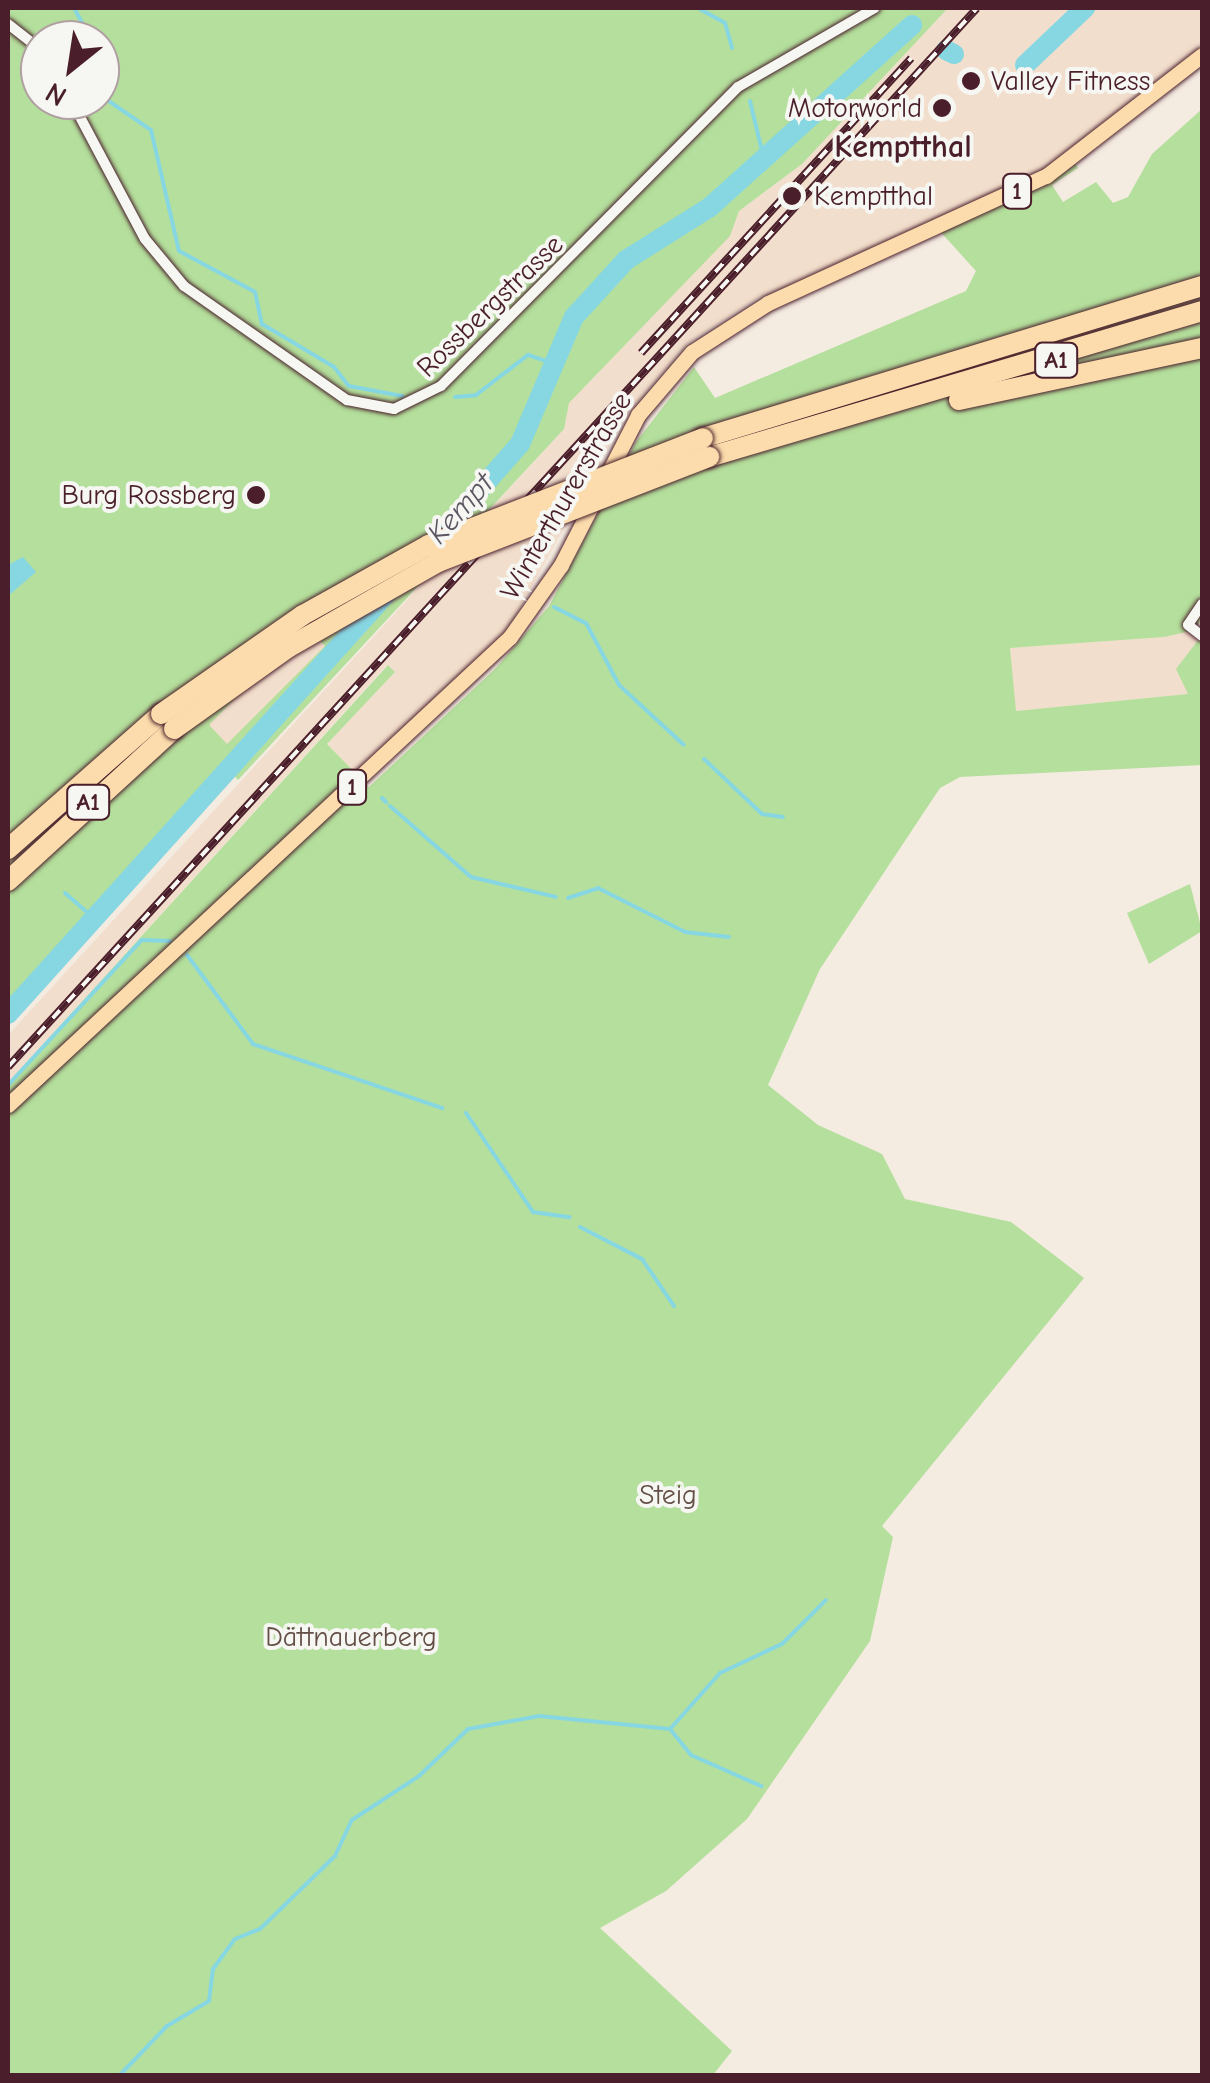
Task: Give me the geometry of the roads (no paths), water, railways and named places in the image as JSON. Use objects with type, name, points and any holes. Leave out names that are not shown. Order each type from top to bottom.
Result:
[{"type":"highway","name":"A1","points":[[8,849],[167,722],[438,562],[706,447],[1202,286]]},
{"type":"highway","name":"A1","points":[[706,447],[908,404],[1202,311]]},
{"type":"highway","points":[[908,404],[975,399],[1202,348]]},
{"type":"highway","name":"A1","points":[[8,881],[167,722]]},
{"type":"main road","name":"Winterthurerstrasse","points":[[8,1105],[521,624],[638,415],[692,352],[768,303],[1046,176],[1202,55]]},
{"type":"street","name":"Rossbergstrasse","points":[[82,120],[146,239],[184,286],[347,400],[394,409],[440,386],[738,87],[875,8]]},
{"type":"street","points":[[1202,604],[1188,625],[1202,636]]},
{"type":"water","points":[[23,557],[36,572],[8,596],[8,565]]},
{"type":"waterway","points":[[74,8],[81,20]]},
{"type":"waterway","points":[[698,8],[725,23],[732,48]]},
{"type":"waterway","name":"Kempt","points":[[1025,65],[1085,8]]},
{"type":"waterway","name":"Kempt","points":[[431,545],[520,444],[574,317],[626,260],[710,207],[912,25]]},
{"type":"waterway","name":"Kempt","points":[[946,50],[954,54]]},
{"type":"waterway","points":[[750,101],[763,155]]},
{"type":"waterway","points":[[120,109],[151,130],[179,251],[255,292],[262,324],[334,367],[349,386],[402,396]]},
{"type":"waterway","points":[[455,397],[476,395],[528,355],[549,362]]},
{"type":"waterway","name":"Kempt","points":[[8,1014],[388,592]]},
{"type":"waterway","points":[[554,607],[586,623],[619,685],[684,745]]},
{"type":"waterway","points":[[704,759],[762,814],[783,817]]},
{"type":"waterway","points":[[382,798],[386,802]]},
{"type":"waterway","points":[[390,806],[471,877],[556,897]]},
{"type":"waterway","points":[[568,898],[598,888],[685,932],[729,937]]},
{"type":"waterway","points":[[65,893],[94,918]]},
{"type":"waterway","points":[[8,1085],[142,940],[170,941]]},
{"type":"waterway","points":[[187,955],[253,1044],[442,1108]]},
{"type":"waterway","points":[[466,1113],[533,1212],[570,1217]]},
{"type":"waterway","points":[[580,1227],[642,1259],[674,1306]]},
{"type":"waterway","points":[[671,1728],[720,1673],[782,1644],[826,1600]]},
{"type":"waterway","points":[[119,2076],[167,2026],[209,2001],[213,1969],[235,1939],[260,1929],[335,1856],[352,1820],[419,1776],[468,1729],[539,1716],[670,1729],[691,1755],[761,1786]]},
{"type":"railway","points":[[8,1067],[977,8]]},
{"type":"railway","points":[[641,353],[911,58]]},
{"type":"place","name":"Valley Fitness","points":[[971,81]]},
{"type":"place","name":"Motorworld","points":[[942,108]]},
{"type":"place","name":"Kemptthal","points":[[792,196]]},
{"type":"place","name":"Burg Rossberg","points":[[256,495]]},
{"type":"district","name":"Kemptthal","points":[[903,147]]},
{"type":"park label","name":"Steig","points":[[668,1495]]},
{"type":"park label","name":"Dättnauerberg","points":[[351,1637]]}]
